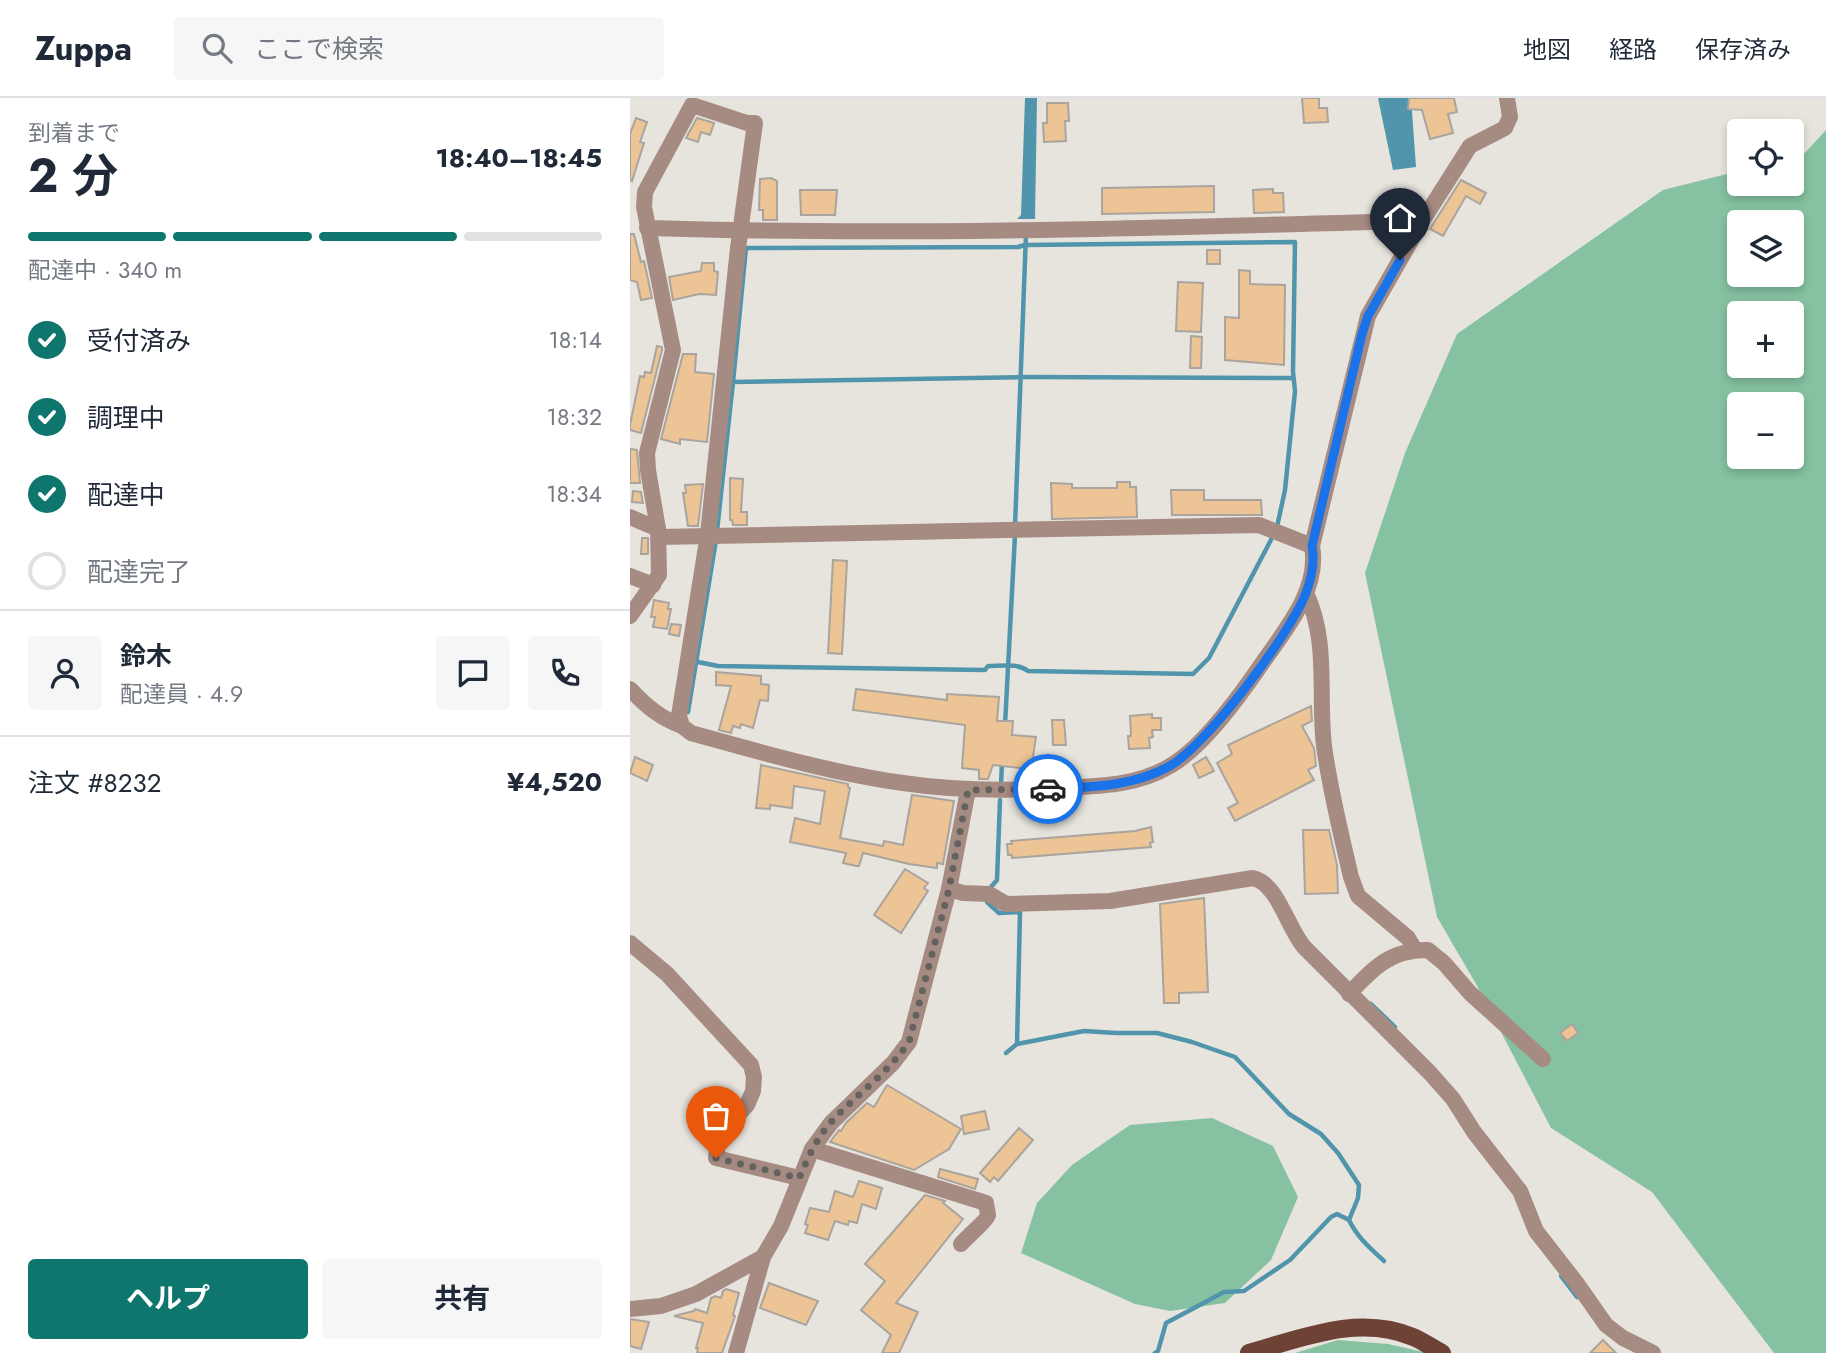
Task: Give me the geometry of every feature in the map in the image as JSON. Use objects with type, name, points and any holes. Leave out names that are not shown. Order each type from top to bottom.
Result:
[{"type":"main road","points":[[1248,1353],[1329,1330],[1371,1327],[1414,1337],[1441,1353]]},
{"type":"street","points":[[630,689],[650,710],[691,733],[763,753],[902,783],[1006,791],[1114,785],[1167,768],[1188,754],[1250,682],[1290,624],[1306,593],[1315,562],[1312,546],[1368,316],[1421,223],[1470,146],[1505,128],[1510,117],[1507,98]]},
{"type":"street","points":[[630,616],[659,575],[659,533],[647,453],[673,350],[644,207],[646,192],[692,105],[747,123],[755,123],[741,231],[714,534],[679,716],[682,726]]},
{"type":"street","points":[[647,228],[741,231],[1405,221],[1421,223]]},
{"type":"street","points":[[630,517],[659,533],[714,534],[1259,525],[1312,546]]},
{"type":"street","points":[[630,576],[653,585]]},
{"type":"street","points":[[1306,593],[1315,612],[1322,669],[1324,744],[1351,877],[1358,896],[1408,938],[1415,950]]},
{"type":"street","points":[[736,1353],[763,1257],[781,1226],[812,1149],[831,1123],[893,1063],[909,1042],[949,889],[968,790]]},
{"type":"street","points":[[949,889],[964,893],[989,894],[1006,904],[1110,901],[1253,877],[1262,880],[1270,887],[1294,935],[1453,1099],[1474,1132],[1520,1191],[1536,1231],[1606,1325],[1623,1338],[1653,1353]]},
{"type":"street","points":[[630,943],[667,974],[751,1065],[753,1091],[747,1105],[719,1135],[716,1158],[799,1178]]},
{"type":"street","points":[[1349,994],[1375,966],[1403,953],[1428,950],[1444,963],[1470,993],[1543,1059]]},
{"type":"street","points":[[812,1149],[986,1203],[988,1214],[985,1221],[973,1229],[961,1244]]},
{"type":"street","points":[[630,1309],[661,1306],[696,1294],[763,1257]]},
{"type":"green space","points":[[1826,130],[1826,1353],[1774,1353],[1652,1192],[1551,1128],[1476,984],[1437,917],[1365,573],[1405,453],[1457,334],[1663,190],[1727,174],[1727,196],[1804,196],[1804,154]]},
{"type":"green space","points":[[1212,1118],[1273,1146],[1298,1197],[1271,1260],[1225,1303],[1170,1311],[1135,1304],[1021,1253],[1037,1203],[1072,1165],[1130,1125]]},
{"type":"green space","points":[[1338,1340],[1388,1344],[1428,1353],[1295,1353]]},
{"type":"water","points":[[1025,98],[1037,98],[1035,219],[1017,219],[1021,215]]},
{"type":"water","points":[[1378,98],[1411,98],[1416,167],[1393,170]]},
{"type":"building","points":[[1302,98],[1319,98],[1319,108],[1327,108],[1328,122],[1304,123]]},
{"type":"building","points":[[1409,98],[1454,98],[1457,112],[1448,114],[1453,133],[1430,139],[1422,110],[1408,109]]},
{"type":"building","points":[[1047,103],[1068,103],[1066,141],[1044,142],[1043,123],[1047,123]]},
{"type":"building","points":[[636,118],[647,122],[640,142],[644,143],[632,181],[630,134]]},
{"type":"building","points":[[697,118],[714,123],[710,135],[701,132],[698,142],[686,138]]},
{"type":"building","points":[[771,178],[777,181],[777,220],[763,220],[763,210],[759,210],[760,179]]},
{"type":"building","points":[[1461,180],[1486,193],[1480,204],[1466,196],[1443,236],[1430,229]]},
{"type":"building","points":[[1214,186],[1214,212],[1102,214],[1102,188]]},
{"type":"building","points":[[1273,189],[1273,193],[1283,193],[1284,212],[1254,213],[1253,190]]},
{"type":"building","points":[[800,190],[837,190],[835,215],[801,215]]},
{"type":"building","points":[[630,234],[634,234],[641,262],[644,261],[652,298],[641,300],[637,282],[630,280]]},
{"type":"building","points":[[1207,250],[1220,250],[1220,264],[1207,264]]},
{"type":"building","points":[[702,263],[714,263],[714,271],[718,272],[716,295],[699,294],[673,300],[669,277],[701,271]]},
{"type":"building","points":[[1239,270],[1250,271],[1250,284],[1285,285],[1284,365],[1225,360],[1225,317],[1239,318]]},
{"type":"building","points":[[1178,282],[1203,283],[1201,332],[1176,331]]},
{"type":"building","points":[[1191,336],[1202,337],[1201,368],[1190,368]]},
{"type":"building","points":[[657,346],[662,347],[662,350],[641,433],[630,430],[630,425],[640,376],[644,377],[645,372],[651,373]]},
{"type":"building","points":[[683,354],[696,354],[695,372],[714,374],[707,442],[680,439],[680,444],[661,439]]},
{"type":"building","points":[[630,449],[637,450],[640,483],[630,483]]},
{"type":"building","points":[[730,478],[743,479],[741,512],[747,512],[747,525],[733,525],[730,520]]},
{"type":"building","points":[[1117,482],[1130,482],[1130,487],[1136,487],[1137,517],[1052,519],[1051,483],[1072,484],[1072,488],[1117,488]]},
{"type":"building","points":[[703,484],[698,526],[688,526],[683,493],[686,493],[685,485]]},
{"type":"building","points":[[1171,490],[1204,490],[1204,500],[1261,500],[1262,515],[1172,515]]},
{"type":"building","points":[[633,491],[641,492],[643,503],[632,502]]},
{"type":"building","points":[[642,538],[648,538],[648,554],[641,554]]},
{"type":"building","points":[[833,560],[847,561],[842,654],[828,653]]},
{"type":"building","points":[[654,600],[669,603],[668,609],[671,609],[667,629],[653,627],[655,617],[651,617]]},
{"type":"building","points":[[671,624],[681,625],[679,636],[669,634]]},
{"type":"building","points":[[716,672],[761,676],[761,684],[769,685],[768,701],[760,700],[753,728],[741,724],[740,728],[733,726],[731,733],[719,730],[731,686],[716,685]]},
{"type":"building","points":[[856,689],[947,700],[947,694],[999,697],[997,721],[1013,721],[1012,735],[1036,737],[1031,769],[993,765],[988,779],[979,779],[979,770],[962,768],[965,725],[853,710]]},
{"type":"building","points":[[1311,706],[1312,721],[1302,726],[1314,748],[1316,766],[1308,770],[1314,780],[1235,821],[1228,808],[1238,803],[1217,763],[1232,754],[1228,745]]},
{"type":"building","points":[[1152,714],[1152,718],[1161,718],[1161,730],[1152,730],[1150,748],[1129,749],[1130,716]]},
{"type":"building","points":[[1052,720],[1064,720],[1066,745],[1053,745]]},
{"type":"building","points":[[635,757],[653,765],[647,781],[630,773]]},
{"type":"building","points":[[1206,757],[1214,771],[1199,778],[1193,765]]},
{"type":"building","points":[[761,765],[848,784],[850,788],[840,838],[883,846],[884,841],[903,845],[912,795],[954,801],[943,864],[937,863],[937,868],[863,853],[859,866],[856,866],[843,863],[846,853],[790,842],[795,818],[820,824],[825,791],[794,786],[792,808],[770,805],[770,809],[756,808]]},
{"type":"building","points":[[1151,827],[1151,847],[1012,858],[1012,855],[1008,855],[1007,844],[1012,844],[1011,841],[1135,831]]},
{"type":"building","points":[[1303,830],[1329,830],[1337,865],[1338,893],[1305,894]]},
{"type":"building","points":[[905,869],[928,883],[924,888],[928,891],[901,933],[874,915]]},
{"type":"building","points":[[1204,898],[1208,992],[1179,993],[1179,1003],[1164,1003],[1160,904]]},
{"type":"building","points":[[1572,1024],[1578,1033],[1567,1041],[1560,1033]]},
{"type":"building","points":[[887,1085],[961,1129],[949,1149],[914,1170],[830,1142],[867,1103],[874,1107]]},
{"type":"building","points":[[985,1111],[989,1129],[964,1134],[961,1116]]},
{"type":"building","points":[[1019,1128],[1033,1140],[998,1181],[994,1177],[990,1182],[980,1173]]},
{"type":"building","points":[[940,1169],[978,1179],[975,1189],[938,1177]]},
{"type":"building","points":[[859,1181],[882,1188],[876,1209],[862,1204],[857,1223],[849,1221],[848,1225],[835,1221],[828,1240],[805,1233],[810,1208],[829,1212],[835,1191],[853,1197]]},
{"type":"building","points":[[925,1195],[945,1201],[943,1203],[963,1219],[896,1303],[918,1312],[899,1353],[882,1353],[891,1335],[861,1310],[885,1281],[865,1264]]},
{"type":"building","points":[[769,1283],[818,1301],[806,1325],[760,1308]]},
{"type":"building","points":[[726,1289],[739,1293],[733,1315],[735,1316],[722,1353],[697,1353],[703,1323],[674,1316],[695,1309],[707,1313],[711,1298],[721,1298]]},
{"type":"building","points":[[630,1319],[649,1322],[641,1349],[630,1346]]},
{"type":"building","points":[[1603,1340],[1616,1353],[1590,1353]]},
{"type":"waterway","points":[[1015,526],[1026,234]]},
{"type":"waterway","points":[[733,382],[746,248],[1295,242],[1295,391],[1285,490],[1277,527]]},
{"type":"waterway","points":[[717,531],[733,382],[1030,377],[1293,378]]},
{"type":"waterway","points":[[1005,725],[1015,535]]},
{"type":"waterway","points":[[698,662],[718,666],[985,670],[988,666],[1009,666],[1028,671],[1193,674],[1209,658],[1273,536]]},
{"type":"waterway","points":[[688,712],[716,540]]},
{"type":"waterway","points":[[1001,785],[1002,762]]},
{"type":"waterway","points":[[991,887],[997,880],[1000,800]]},
{"type":"waterway","points":[[988,897],[987,902],[999,913],[1020,912],[1017,1044],[1006,1053]]},
{"type":"waterway","points":[[1371,1004],[1395,1027]]},
{"type":"waterway","points":[[1017,1044],[1084,1031],[1157,1033],[1235,1057],[1289,1114],[1321,1134],[1338,1153],[1359,1185],[1358,1198],[1349,1220],[1360,1237],[1384,1261]]},
{"type":"waterway","points":[[1155,1353],[1158,1351],[1166,1323],[1224,1292],[1244,1291],[1290,1260],[1331,1217],[1337,1214],[1349,1220]]},
{"type":"waterway","points":[[1561,1276],[1577,1297]]},
{"type":"way so far","points":[[716,1158],[799,1178],[812,1149],[831,1123],[893,1063],[909,1042],[949,889],[968,790],[1048,789]]},
{"type":"route","points":[[1048,789],[1114,785],[1139,779],[1167,768],[1188,754],[1250,682],[1290,624],[1306,593],[1315,562],[1312,546],[1362,334],[1368,316],[1400,260]]}]
